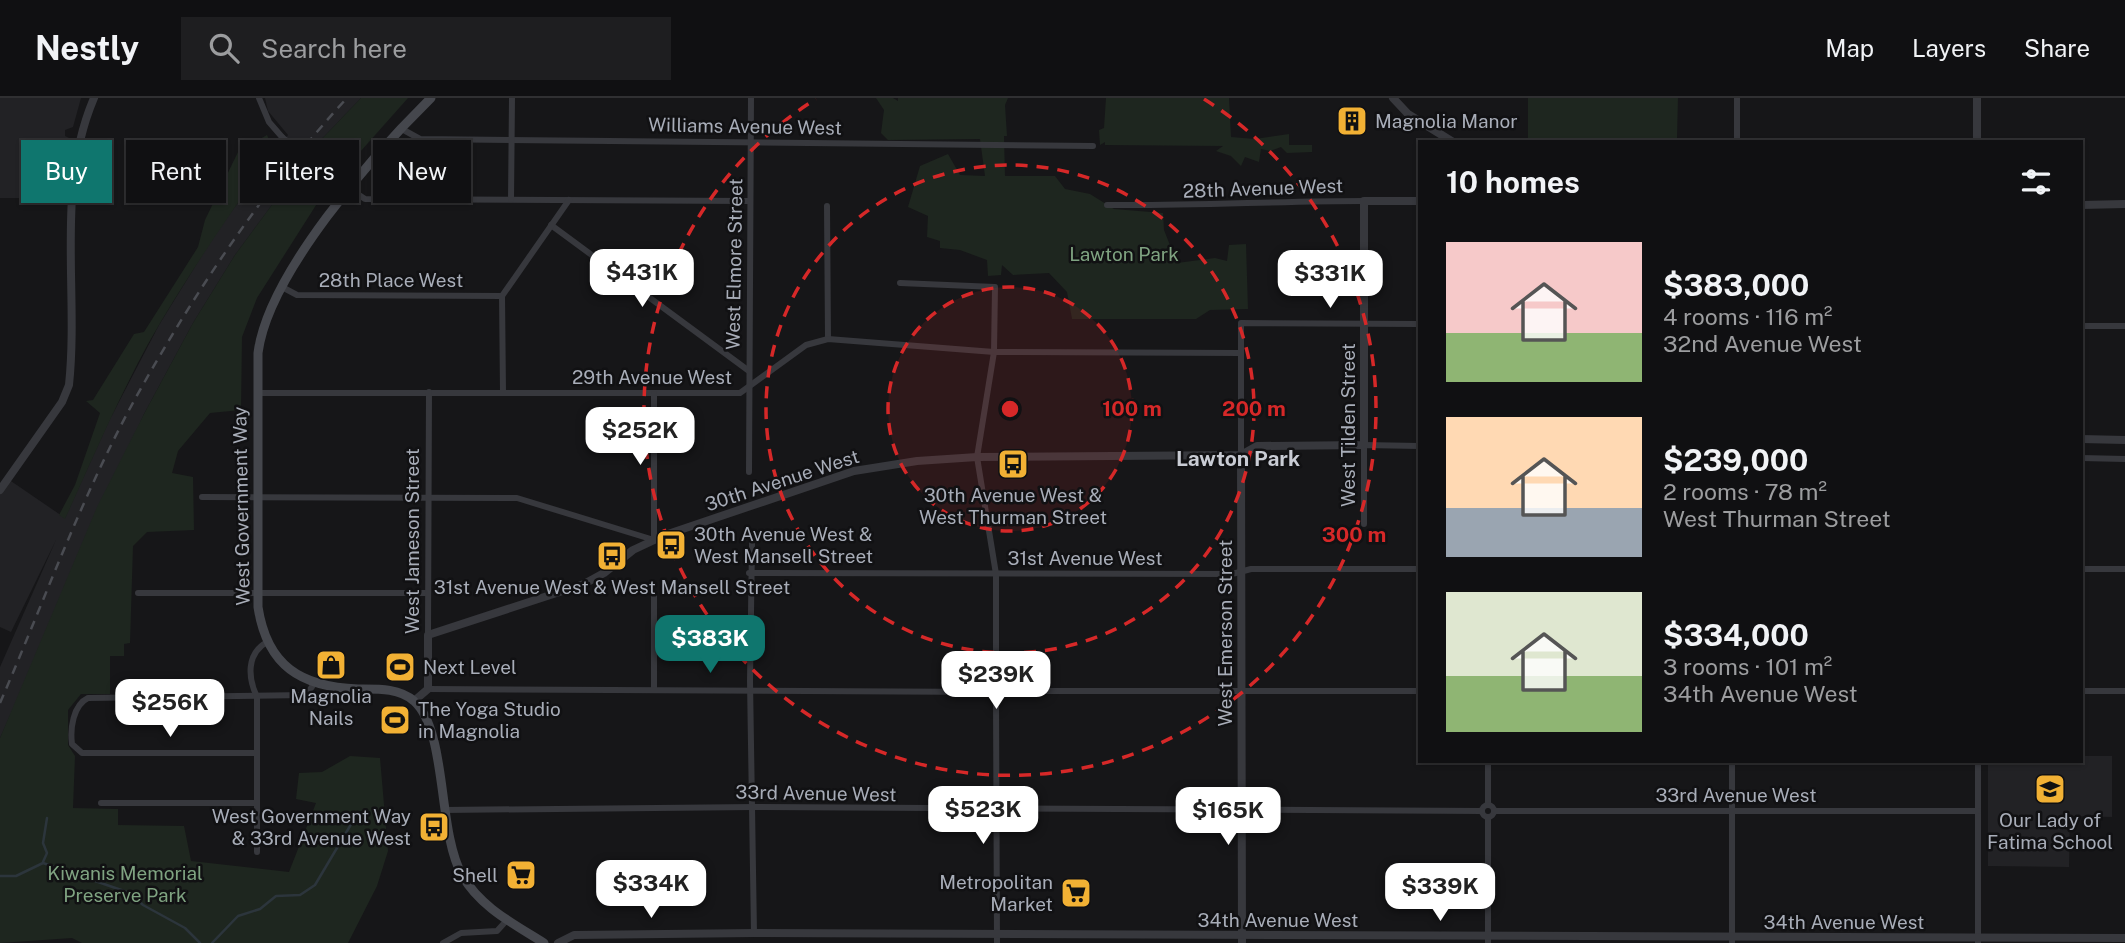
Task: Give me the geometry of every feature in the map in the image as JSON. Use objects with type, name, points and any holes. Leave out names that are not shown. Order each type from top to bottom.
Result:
[{"type":"main road","points":[[359,179],[400,128],[431,98]]},
{"type":"main road","points":[[282,288],[341,203]]},
{"type":"main road","name":"West Government Way","points":[[282,288],[262,331],[257,393],[258,593],[261,624],[267,642],[285,666],[314,684],[385,689],[401,693],[414,701]]},
{"type":"main road","points":[[414,701],[429,726],[450,844],[462,875],[486,905],[544,943]]},
{"type":"street","points":[[0,490],[62,402],[69,385],[71,188],[78,143],[94,98]]},
{"type":"street","points":[[259,98],[269,122],[286,140]]},
{"type":"street","points":[[511,199],[512,98]]},
{"type":"street","name":"West Elmore Street","points":[[749,472],[751,98]]},
{"type":"street","points":[[1393,98],[1409,114],[1450,140]]},
{"type":"street","points":[[1737,98],[1737,140]]},
{"type":"street","points":[[1977,98],[1977,140]]},
{"type":"street","name":"Williams Avenue West","points":[[400,128],[420,139],[1093,146]]},
{"type":"street","points":[[359,195],[365,199],[750,201]]},
{"type":"street","points":[[503,392],[502,296],[569,200]]},
{"type":"street","name":"West Tilden Street","points":[[1364,201],[1364,524]]},
{"type":"street","name":"28th Avenue West","points":[[1107,205],[1216,206],[1242,202],[1418,201]]},
{"type":"street","points":[[2083,205],[2125,204]]},
{"type":"street","points":[[827,206],[828,339]]},
{"type":"street","points":[[551,225],[749,371]]},
{"type":"street","points":[[900,284],[995,287],[994,352],[977,457],[996,574],[997,939]]},
{"type":"street","name":"28th Place West","points":[[282,288],[297,295],[502,296]]},
{"type":"street","name":"West Emerson Street","points":[[1242,939],[1241,323],[1364,324]]},
{"type":"street","points":[[1364,324],[1418,324]]},
{"type":"street","points":[[2083,326],[2125,326]]},
{"type":"street","name":"29th Avenue West","points":[[257,393],[740,393],[806,345],[828,339],[994,352],[1241,353]]},
{"type":"street","name":"West Jameson Street","points":[[428,689],[429,392]]},
{"type":"street","points":[[654,394],[654,540]]},
{"type":"street","points":[[2083,439],[2125,440]]},
{"type":"street","name":"30th Avenue West","points":[[654,540],[853,471],[917,461],[977,457],[1241,455],[1258,446],[1418,446]]},
{"type":"street","points":[[2083,458],[2125,458]]},
{"type":"street","points":[[202,497],[517,498],[654,540]]},
{"type":"street","points":[[428,635],[583,584],[604,573],[633,550],[654,540]]},
{"type":"street","points":[[752,544],[749,573],[754,933]]},
{"type":"street","name":"31st Avenue West","points":[[749,573],[996,574],[1418,569]]},
{"type":"street","points":[[2083,569],[2125,569]]},
{"type":"street","points":[[138,593],[428,593]]},
{"type":"street","points":[[654,594],[654,689]]},
{"type":"street","points":[[257,852],[257,697],[251,685],[251,660],[258,647],[267,642]]},
{"type":"street","points":[[257,753],[82,753],[72,744],[72,730],[78,708],[83,699],[88,698],[306,695],[314,684]]},
{"type":"street","points":[[414,701],[428,689],[1418,691]]},
{"type":"street","points":[[2083,691],[2125,691]]},
{"type":"street","points":[[1488,763],[1488,804],[1494,811],[1488,817]]},
{"type":"street","points":[[1731,763],[1732,940]]},
{"type":"street","points":[[1978,763],[1978,940]]},
{"type":"street","points":[[101,803],[256,803]]},
{"type":"street","points":[[1488,804],[1482,811],[1488,817],[1488,940]]},
{"type":"street","name":"33rd Avenue West","points":[[444,810],[754,807],[1482,811]]},
{"type":"street","name":"33rd Avenue West","points":[[1494,811],[1978,811]]},
{"type":"street","points":[[443,943],[461,933],[496,931],[507,920]]},
{"type":"street","name":"34th Avenue West","points":[[558,943],[574,935],[754,933],[997,939],[2125,938]]},
{"type":"shaded area","points":[[0,98],[81,98],[73,127],[65,130],[69,140],[21,140],[21,198],[0,198]]},
{"type":"shaded area","points":[[265,98],[361,98],[321,140],[284,140],[288,135],[268,111]]},
{"type":"shaded area","points":[[240,200],[240,203],[273,203],[235,255],[193,323],[144,414],[0,738],[0,667],[56,540],[11,632],[0,627],[0,490],[8,479],[65,518],[109,421],[159,325],[217,231]]},
{"type":"shaded area","name":"Our Lady of Fatima School","points":[[2083,756],[2112,756],[2112,817],[2070,816],[2069,867],[1988,866],[1988,763],[2083,763]]},
{"type":"green space","points":[[361,98],[408,98],[359,153],[359,140],[321,140]]},
{"type":"green space","name":"Lawton Park","points":[[876,98],[893,98],[898,101],[898,98],[1008,98],[1005,105],[1005,176],[1055,176],[1065,189],[1090,194],[1114,209],[1163,213],[1164,230],[1177,263],[1215,258],[1227,261],[1229,245],[1246,244],[1248,309],[1210,310],[1196,319],[1072,319],[1067,292],[1049,273],[1013,275],[1002,265],[1001,275],[988,276],[987,260],[960,250],[940,248],[940,241],[927,237],[928,216],[908,207],[920,166],[948,154],[960,175],[985,176],[980,139],[888,140],[881,133],[884,110]]},
{"type":"green space","points":[[1106,98],[1229,98],[1231,137],[1255,139],[1289,134],[1289,145],[1312,145],[1312,152],[1287,153],[1281,147],[1270,151],[1261,149],[1259,162],[1245,157],[1241,166],[1231,156],[1216,151],[1223,146],[1105,145],[1105,142],[1100,145],[1099,130],[1104,128]]},
{"type":"green space","points":[[1528,98],[1678,98],[1677,138],[1528,140]]},
{"type":"green space","points":[[240,151],[240,200],[148,344],[65,519],[59,515],[75,485],[100,413],[86,401],[93,400],[134,334],[144,332],[198,247],[205,220],[213,203],[226,203],[226,177]]},
{"type":"green space","name":"Kiwanis Memorial Preserve Park","points":[[273,203],[317,203],[257,298],[242,337],[241,410],[210,413],[178,451],[172,473],[193,477],[194,530],[147,532],[133,546],[130,643],[124,644],[124,656],[110,656],[110,694],[81,694],[68,710],[68,745],[75,756],[73,808],[118,809],[118,825],[184,826],[191,861],[289,872],[316,803],[296,799],[299,773],[322,772],[350,756],[380,758],[388,851],[377,886],[348,943],[82,943],[72,938],[0,943],[0,738],[97,507],[193,323],[235,255]]},
{"type":"waterway","points":[[43,862],[47,853],[43,843],[47,818]]},
{"type":"waterway","points":[[212,943],[238,916],[260,909],[276,896],[300,895],[315,885],[353,821]]},
{"type":"waterway","points":[[0,876],[16,876],[43,863],[130,893],[143,905],[185,928],[200,943]]},
{"type":"railway","points":[[0,703],[85,501],[144,383],[238,234],[290,164],[347,98]]},
{"type":"place","name":"Magnolia Manor","points":[[1352,121]]},
{"type":"place","name":"30th Avenue West & West Thurman Street","points":[[1013,464]]},
{"type":"place","name":"30th Avenue West & West Mansell Street","points":[[671,545]]},
{"type":"place","name":"31st Avenue West & West Mansell Street","points":[[612,556]]},
{"type":"place","name":"Magnolia Nails","points":[[331,665]]},
{"type":"place","name":"Next Level","points":[[400,667]]},
{"type":"place","name":"The Yoga Studio in Magnolia","points":[[395,720]]},
{"type":"place","name":"Our Lady of Fatima School","points":[[2050,789]]},
{"type":"place","name":"West Government Way & 33rd Avenue West","points":[[434,827]]},
{"type":"place","name":"Shell","points":[[521,875]]},
{"type":"place","name":"Metropolitan Market","points":[[1076,893]]},
{"type":"district","name":"Lawton Park","points":[[1238,458]]}]
